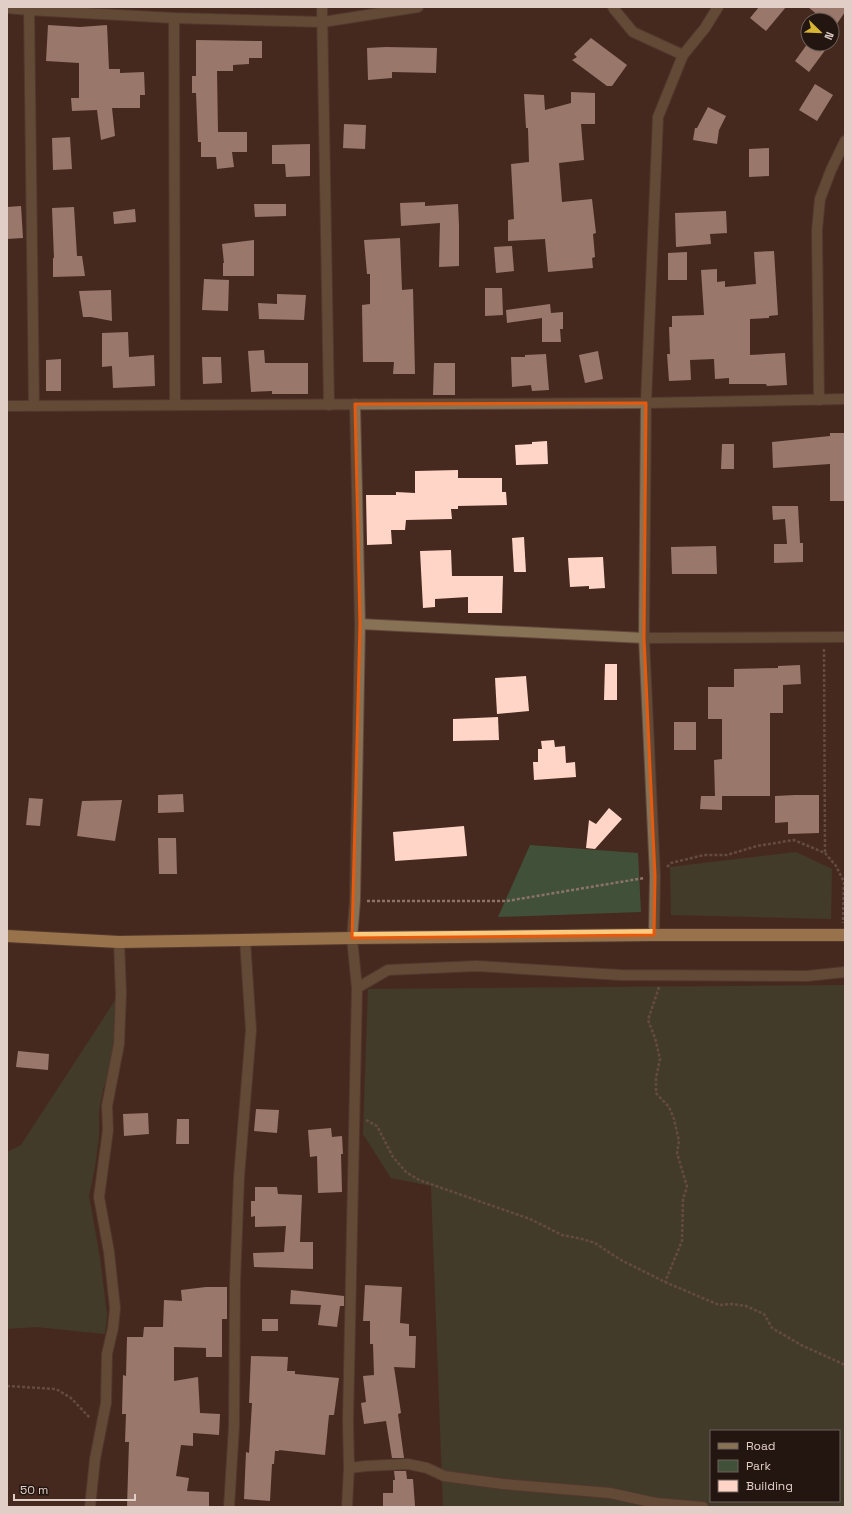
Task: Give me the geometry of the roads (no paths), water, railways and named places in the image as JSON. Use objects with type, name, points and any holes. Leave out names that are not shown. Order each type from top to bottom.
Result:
[{"type":"highway","points":[[7,936],[119,942],[654,935],[844,935]]},
{"type":"street","points":[[322,7],[329,405]]},
{"type":"street","points":[[7,8],[174,18],[323,22],[418,7]]},
{"type":"street","points":[[614,7],[614,9],[633,32],[683,55]]},
{"type":"street","points":[[654,935],[655,876],[644,638],[646,403],[658,117],[683,55],[705,28],[718,7]]},
{"type":"street","points":[[29,9],[34,406]]},
{"type":"street","points":[[174,18],[176,405]]},
{"type":"street","points":[[819,400],[817,230],[820,199],[831,170],[845,141]]},
{"type":"street","points":[[7,406],[646,403],[845,399]]},
{"type":"street","points":[[347,1507],[349,1468],[348,1421],[357,988],[352,938],[355,901],[360,624],[355,404]]},
{"type":"street","points":[[360,624],[644,638],[845,637]]},
{"type":"street","points":[[229,1507],[234,1427],[235,1283],[239,1177],[251,1030],[245,940]]},
{"type":"street","points":[[90,1507],[95,1459],[106,1403],[107,1354],[113,1328],[115,1308],[109,1252],[99,1197],[108,1130],[107,1106],[119,1044],[121,993],[119,942]]},
{"type":"street","points":[[357,988],[388,970],[477,966],[620,975],[807,976],[845,972]]},
{"type":"street","points":[[349,1468],[408,1464],[427,1468],[444,1476],[503,1484],[610,1493],[656,1503],[703,1507]]}]
